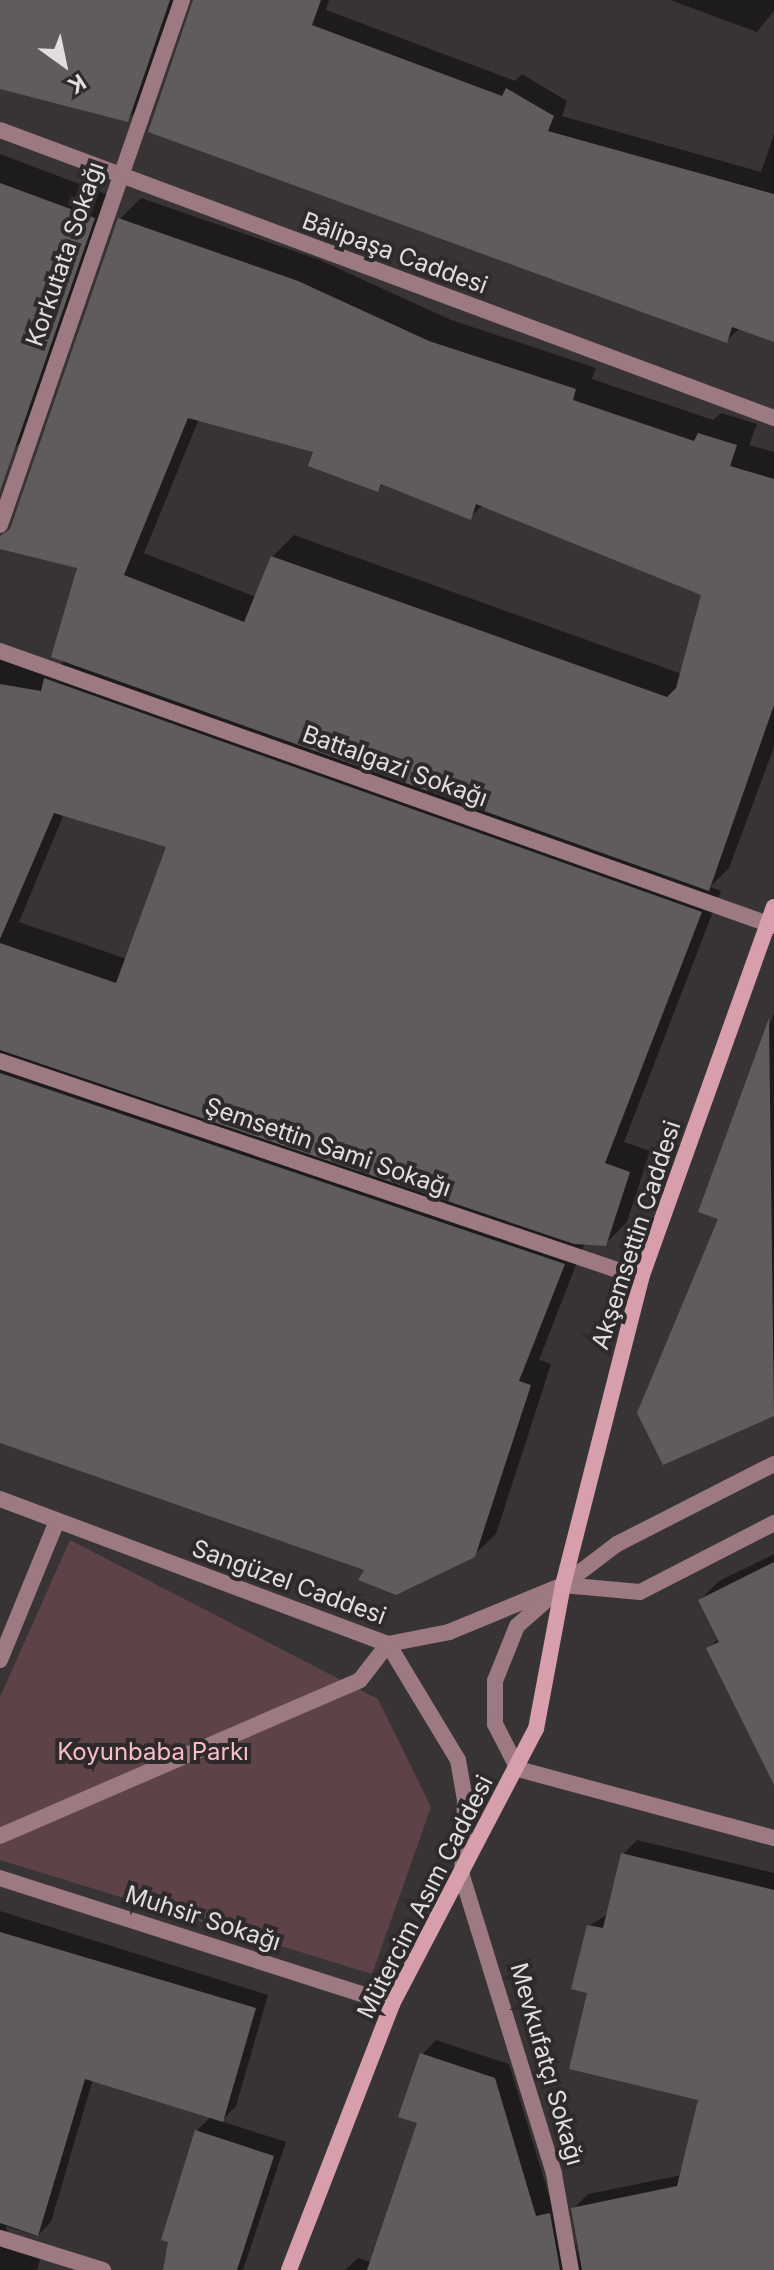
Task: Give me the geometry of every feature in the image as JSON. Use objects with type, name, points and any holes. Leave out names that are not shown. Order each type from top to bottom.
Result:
[{"type":"main road","name":"Akşemsettin Caddesi","points":[[563,1585],[641,1278],[771,925],[774,907]]},
{"type":"main road","name":"Mütercim Asım Caddesi","points":[[289,2270],[392,2004],[518,1769],[550,1678],[563,1585]]},
{"type":"street","name":"Korkutata Sokağı","points":[[0,525],[116,176],[182,0]]},
{"type":"street","name":"Bâlipaşa Caddesi","points":[[0,130],[116,176],[774,418]]},
{"type":"street","name":"Battalgazi Sokağı","points":[[0,651],[771,925]]},
{"type":"street","name":"Şemsettin Sami Sokağı","points":[[0,1061],[641,1278]]},
{"type":"street","points":[[774,1464],[617,1544],[563,1585],[517,1626],[501,1653],[495,1724],[518,1769],[774,1838]]},
{"type":"street","name":"Sangüzel Caddesi","points":[[0,1499],[388,1644],[449,1632],[563,1585]]},
{"type":"street","points":[[0,1660],[57,1521]]},
{"type":"street","points":[[563,1585],[640,1592],[774,1523]]},
{"type":"street","points":[[0,1836],[360,1680],[388,1644]]},
{"type":"street","name":"Mevkufatçı Sokağı","points":[[388,1644],[458,1760],[465,1800],[462,1876],[554,2174],[571,2270]]},
{"type":"street","name":"Muhsir Sokağı","points":[[0,1878],[392,2004]]},
{"type":"street","points":[[0,2238],[103,2270]]},
{"type":"green space","name":"Koyunbaba Parkı","points":[[70,1540],[378,1699],[431,1807],[372,1974],[0,1860],[0,1697]]},
{"type":"building","points":[[0,0],[170,0],[128,122],[0,89]]},
{"type":"building","points":[[193,0],[321,0],[312,25],[502,96],[506,88],[554,116],[548,131],[774,194],[774,342],[732,327],[727,343],[148,132]]},
{"type":"building","points":[[0,183],[95,218],[0,491]]},
{"type":"building","points":[[118,218],[298,281],[429,341],[576,389],[573,400],[694,441],[698,433],[737,445],[730,466],[774,479],[774,705],[709,891],[51,657],[77,568],[0,549],[0,536],[10,529]],"holes":[[[188,418],[313,452],[308,466],[378,492],[381,484],[471,520],[476,504],[701,595],[676,688],[667,697],[271,556],[244,622],[124,575]]]},
{"type":"building","points":[[44,678],[702,912],[605,1163],[630,1172],[606,1246],[574,1244],[0,1050],[0,943],[116,983],[166,847],[54,813],[0,939],[0,684],[41,691]]},
{"type":"building","points":[[769,1018],[774,1416],[663,1465],[637,1413],[718,1219],[698,1212]]},
{"type":"building","points":[[0,1073],[565,1264],[519,1381],[531,1385],[475,1557],[396,1595],[358,1580],[364,1570],[0,1443]]},
{"type":"building","points":[[774,1562],[774,1785],[706,1648],[719,1642],[698,1600]]},
{"type":"building","points":[[621,1853],[774,1890],[774,2270],[582,2270],[571,2208],[677,2186],[698,2100],[569,2069],[587,1993],[571,1989],[587,1925],[603,1928]]},
{"type":"building","points":[[0,1932],[256,2008],[223,2122],[85,2079],[38,2236],[0,2223]]},
{"type":"building","points":[[420,2053],[495,2078],[536,2216],[550,2213],[560,2270],[367,2270],[417,2123],[398,2117]]},
{"type":"building","points":[[195,2130],[274,2156],[237,2270],[163,2270],[168,2242],[161,2240]]}]
